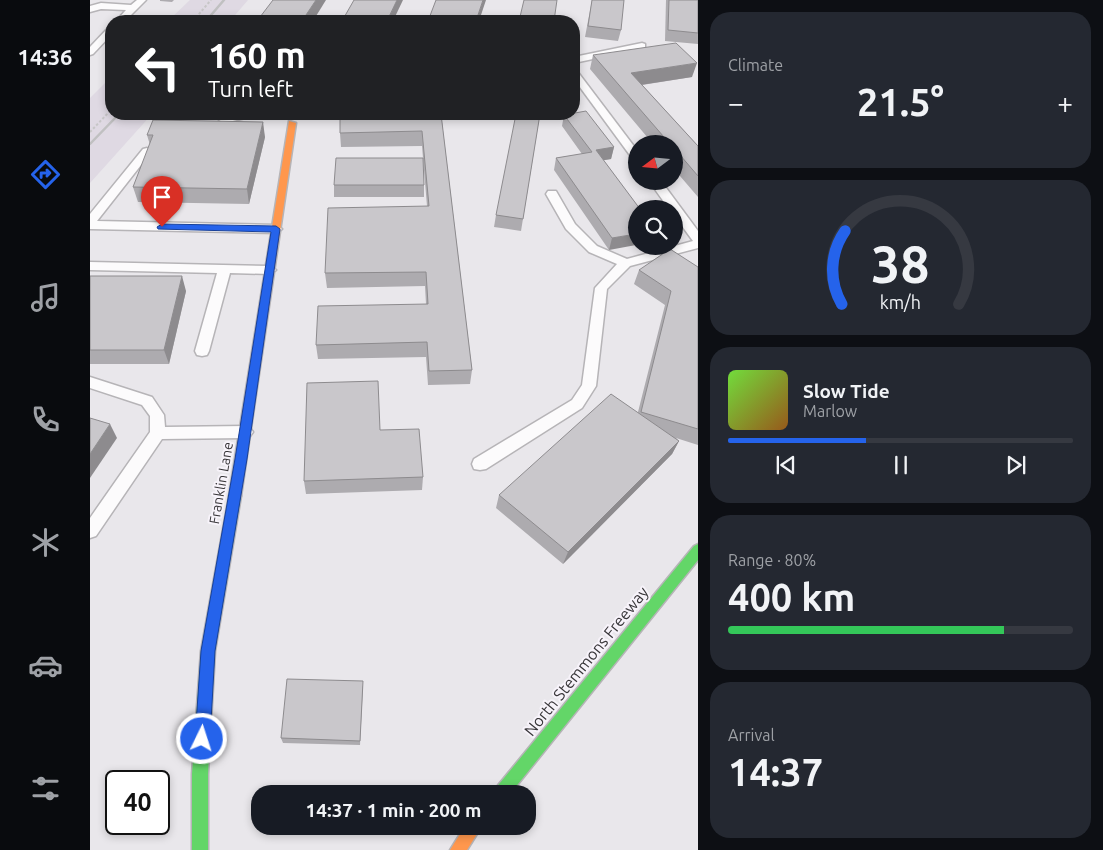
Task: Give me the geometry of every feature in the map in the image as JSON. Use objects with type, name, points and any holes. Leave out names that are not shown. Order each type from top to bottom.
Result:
[{"type":"street","name":"Franklin Lane","points":[[200,850],[200,774],[208,651],[245,432],[292,123]]},
{"type":"street","name":"North Stemmons Freeway","points":[[507,785],[698,550]]},
{"type":"street","points":[[458,850],[468,835]]},
{"type":"lane","points":[[126,15],[142,0]]},
{"type":"lane","points":[[90,9],[101,6],[133,8]]},
{"type":"lane","points":[[90,51],[105,36]]},
{"type":"lane","points":[[580,59],[642,46]]},
{"type":"lane","points":[[580,81],[628,145]]},
{"type":"lane","points":[[90,224],[147,151]]},
{"type":"lane","points":[[662,190],[698,240]]},
{"type":"lane","points":[[552,194],[570,226],[594,249],[626,263]]},
{"type":"lane","points":[[90,224],[276,229]]},
{"type":"lane","points":[[480,464],[577,404],[588,386],[596,312],[602,288],[626,263],[698,244]]},
{"type":"lane","points":[[90,266],[270,270]]},
{"type":"lane","points":[[202,351],[225,269]]},
{"type":"lane","points":[[90,382],[147,401],[157,416],[158,433],[90,531]]},
{"type":"lane","points":[[158,433],[245,432]]},
{"type":"path","points":[[198,15],[211,0]]},
{"type":"path","points":[[90,132],[105,116]]},
{"type":"shaded area","points":[[190,0],[248,0],[235,15],[174,15]]},
{"type":"shaded area","points":[[105,83],[105,120],[147,120],[90,183],[90,98]]},
{"type":"building","points":[[273,0],[316,0],[306,15],[262,15]]},
{"type":"building","points":[[354,0],[397,0],[390,15],[345,15]]},
{"type":"building","points":[[436,0],[483,0],[478,15],[430,15]]},
{"type":"building","points":[[524,0],[557,0],[555,15],[520,15]]},
{"type":"building","points":[[592,0],[624,0],[621,30],[588,26]]},
{"type":"building","points":[[669,0],[698,0],[698,33],[668,30]]},
{"type":"building","points":[[676,43],[697,63],[631,73],[698,146],[698,176],[683,158],[683,135],[662,135],[593,55]]},
{"type":"building","points":[[586,111],[614,147],[596,150],[633,200],[628,200],[628,235],[612,238],[556,158],[592,152],[568,120],[580,120],[580,112]]},
{"type":"building","points":[[153,120],[263,122],[247,189],[133,187],[153,135],[147,135]]},
{"type":"building","points":[[340,120],[442,120],[472,370],[429,371],[427,342],[316,345],[318,306],[428,304],[426,272],[325,273],[328,208],[429,206],[422,131],[340,133]]},
{"type":"building","points":[[515,120],[539,120],[523,219],[496,215]]},
{"type":"building","points":[[336,158],[423,158],[424,185],[334,185]]},
{"type":"building","points":[[661,255],[679,255],[698,267],[698,429],[641,412],[671,291],[639,270]]},
{"type":"building","points":[[90,276],[182,276],[164,350],[90,350]]},
{"type":"building","points":[[378,381],[380,430],[419,429],[423,477],[304,481],[307,383]]},
{"type":"building","points":[[611,394],[679,441],[568,552],[499,495]]},
{"type":"building","points":[[90,418],[110,424],[90,454]]},
{"type":"building","points":[[287,679],[363,681],[360,741],[281,738]]},
{"type":"railway","points":[[211,15],[224,0]]},
{"type":"railway","points":[[90,144],[113,120]]},
{"type":"traffic: fast","points":[[200,850],[200,774],[208,651],[235,496]]},
{"type":"traffic: fast","points":[[507,785],[698,550]]},
{"type":"traffic: slow","points":[[235,496],[292,123]]},
{"type":"traffic: slow","points":[[458,850],[468,835]]},
{"type":"route","points":[[162,227],[276,229],[241,459],[208,651],[202,739]]}]
